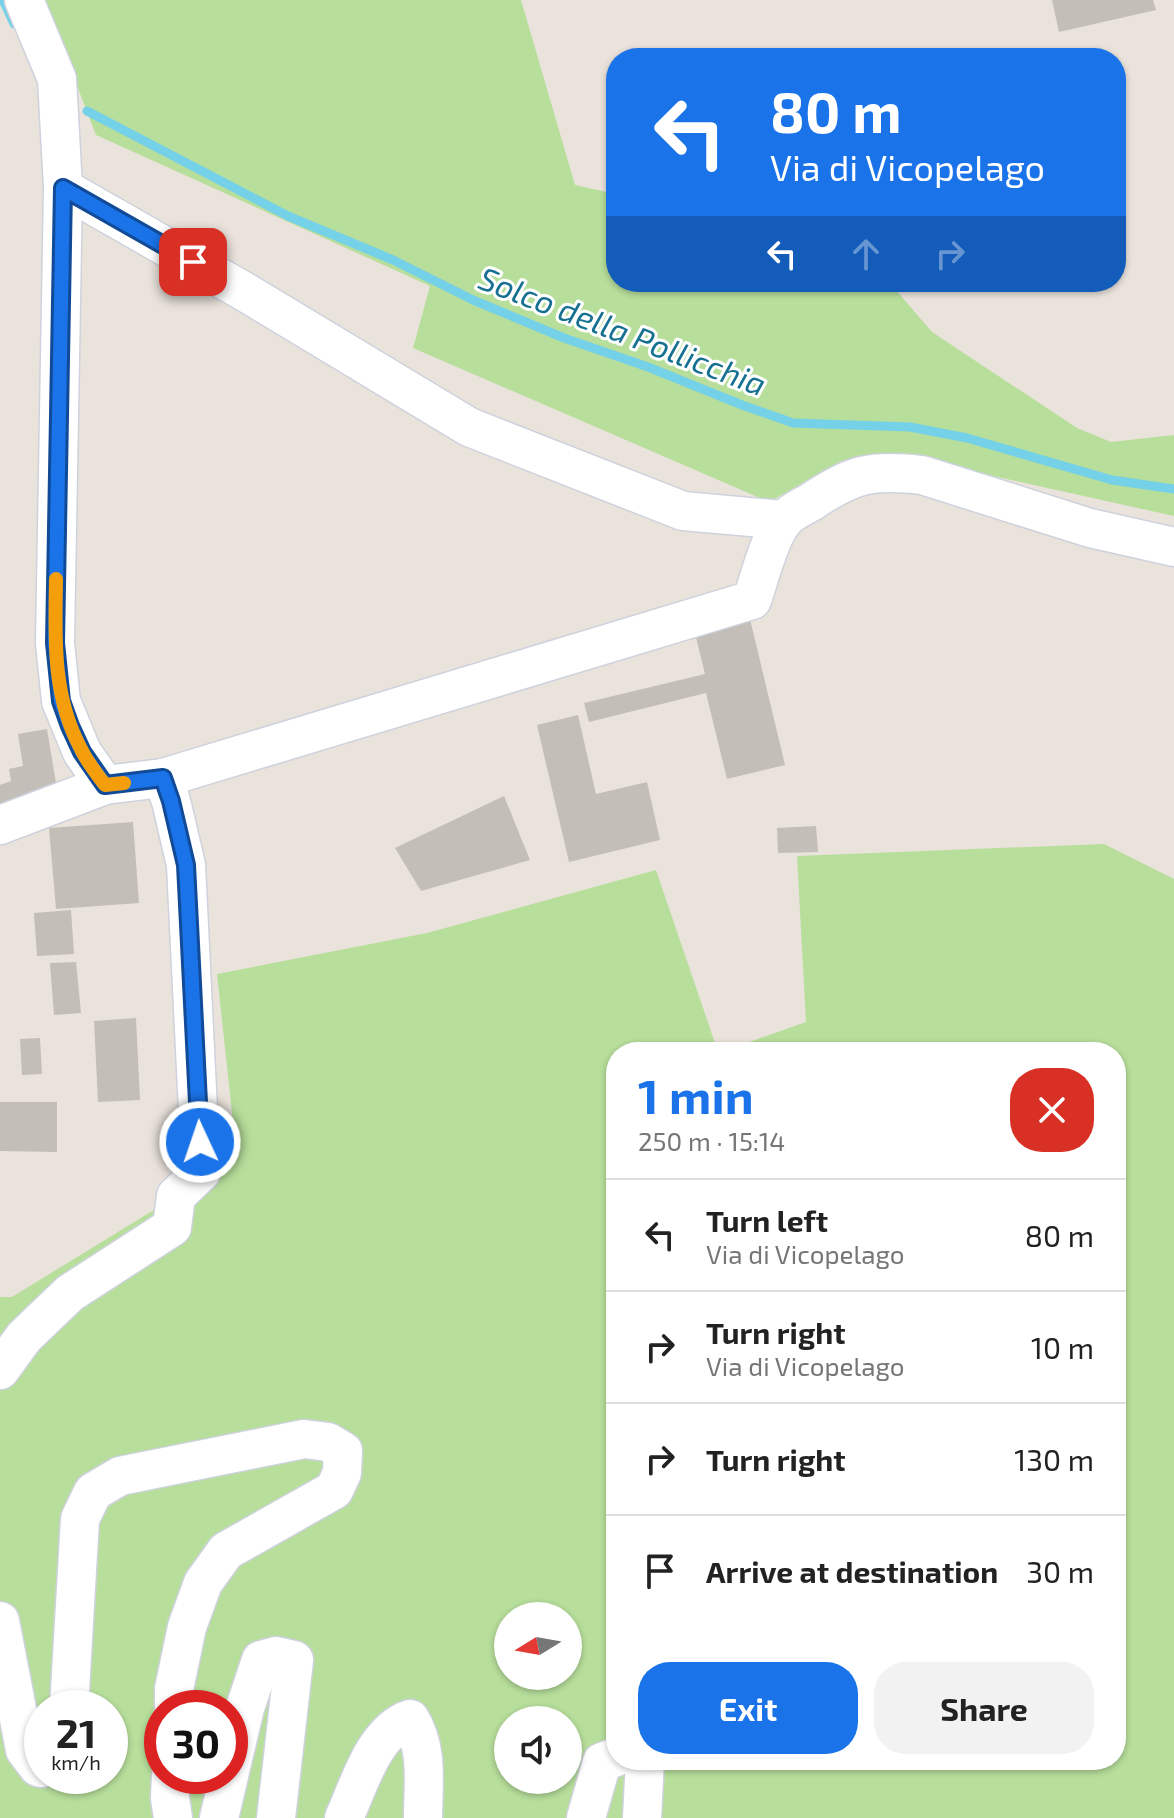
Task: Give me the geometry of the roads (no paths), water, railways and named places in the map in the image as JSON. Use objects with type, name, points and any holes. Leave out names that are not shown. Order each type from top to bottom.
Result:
[{"type":"street","points":[[24,0],[57,79],[63,188],[55,643],[65,714],[82,752],[105,785]]},
{"type":"street","points":[[63,188],[245,292],[469,427],[683,511],[783,520]]},
{"type":"street","points":[[7,827],[105,785],[163,778],[752,600],[765,558],[783,520],[835,486],[865,473],[892,471],[922,475],[1090,528],[1174,547]]},
{"type":"street","points":[[0,1370],[24,1337],[70,1293],[172,1227],[176,1196],[201,1172],[186,865],[163,778]]},
{"type":"street","points":[[70,1690],[80,1519],[93,1492],[120,1476],[304,1439],[328,1442],[343,1451],[342,1473],[334,1490],[226,1551],[203,1583],[187,1627],[174,1690]]},
{"type":"street","points":[[0,1621],[24,1745]]},
{"type":"street","points":[[248,1706],[261,1660],[276,1656],[294,1660],[276,1818]]},
{"type":"street","points":[[344,1818],[382,1737],[397,1724],[410,1719],[420,1734],[423,1752],[423,1818]]},
{"type":"street","points":[[586,1818],[602,1762],[606,1761]]},
{"type":"street","points":[[642,1818],[644,1770]]},
{"type":"street","points":[[172,1794],[173,1818]]},
{"type":"street","points":[[219,1818],[224,1794]]},
{"type":"waterway","name":"Solco della Pollicchia","points":[[3,0],[14,24]]},
{"type":"waterway","name":"Solco della Pollicchia","points":[[87,111],[288,216],[393,260],[473,300],[564,338],[793,423],[910,427],[967,438],[1112,480],[1174,489]]}]
